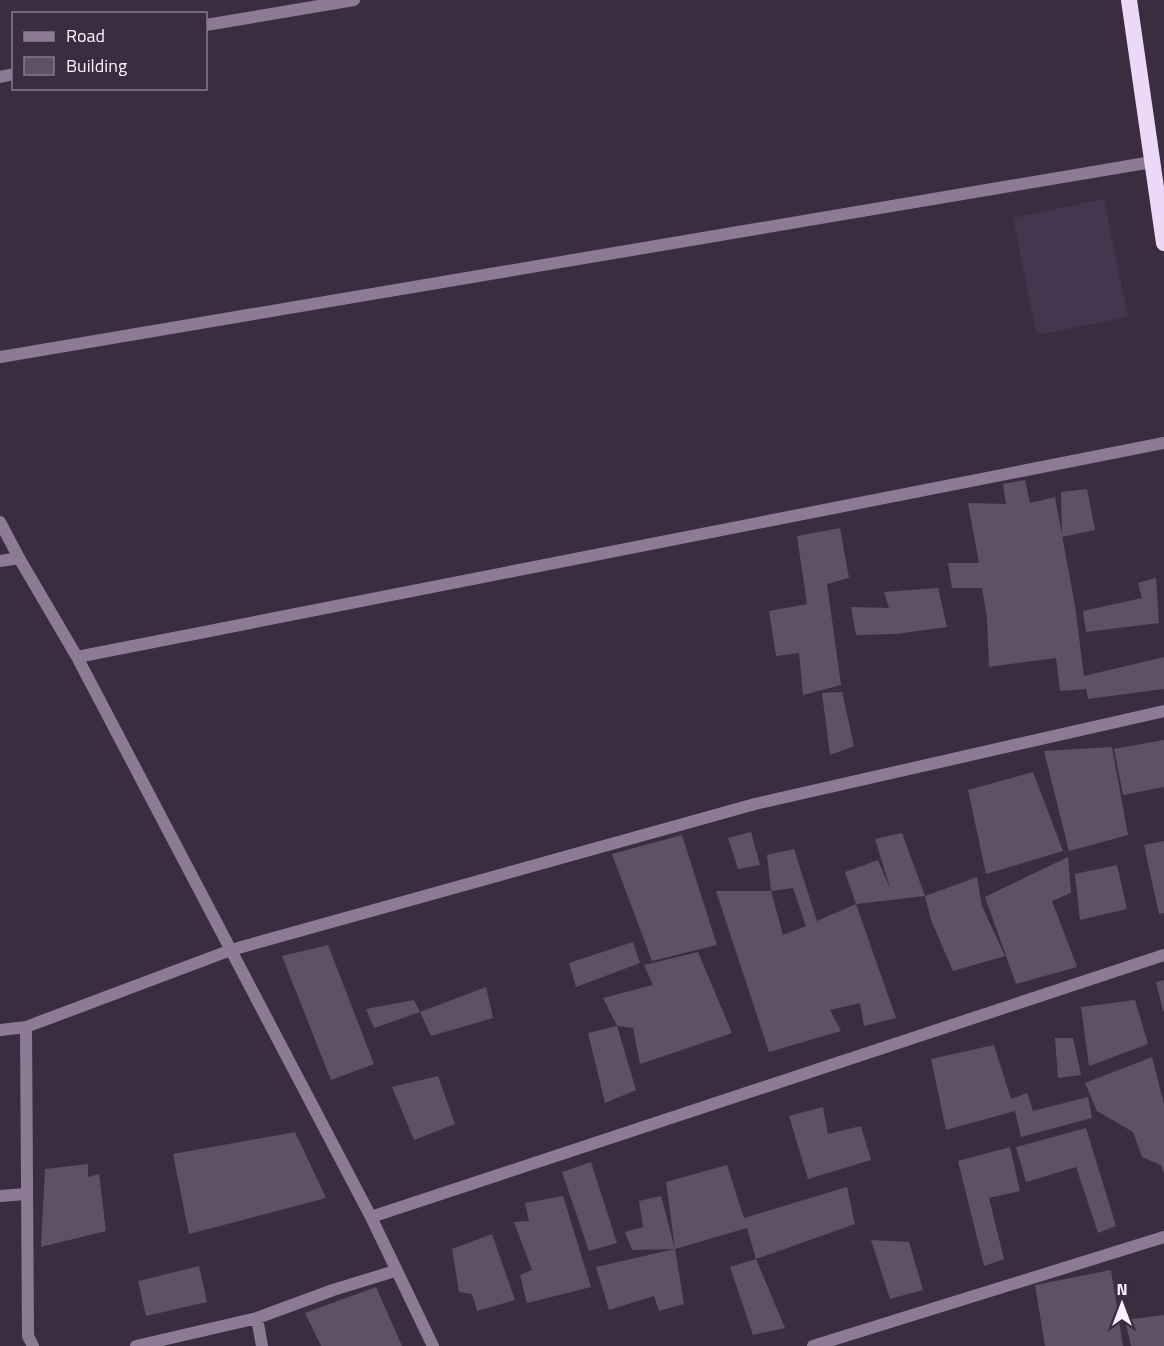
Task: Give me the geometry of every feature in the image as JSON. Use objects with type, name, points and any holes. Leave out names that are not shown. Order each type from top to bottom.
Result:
[{"type":"highway","points":[[1129,0],[1164,243]]},
{"type":"street","points":[[207,25],[354,0]]},
{"type":"street","points":[[0,357],[1152,162]]},
{"type":"street","points":[[77,657],[1164,443]]},
{"type":"street","points":[[0,522],[77,657],[231,950],[370,1217],[433,1346]]},
{"type":"street","points":[[0,561],[19,558]]},
{"type":"street","points":[[0,1030],[26,1027],[231,950],[755,804],[1164,711]]},
{"type":"street","points":[[370,1217],[1164,955]]},
{"type":"street","points":[[26,1027],[28,1336],[33,1346]]},
{"type":"street","points":[[0,1196],[26,1194]]},
{"type":"street","points":[[813,1346],[1164,1237]]},
{"type":"street","points":[[136,1346],[257,1318],[333,1290],[395,1271]]},
{"type":"street","points":[[257,1318],[262,1346]]},
{"type":"shaded area","points":[[1104,199],[1128,317],[1037,335],[1013,218]]},
{"type":"building","points":[[1025,480],[1030,503],[1055,497],[1075,606],[1084,676],[1164,657],[1164,689],[1088,699],[1085,683],[1086,689],[1060,691],[1056,658],[989,667],[987,618],[982,588],[952,588],[948,563],[979,563],[968,503],[1006,504],[1003,484]]},
{"type":"building","points":[[1087,489],[1095,530],[1062,537],[1061,492]]},
{"type":"building","points":[[840,528],[849,578],[827,584],[841,685],[803,695],[799,653],[776,656],[769,611],[807,604],[797,536]]},
{"type":"building","points":[[1156,578],[1159,623],[1086,632],[1083,611],[1142,598],[1138,583]]},
{"type":"building","points":[[938,588],[947,627],[896,634],[856,635],[851,607],[889,608],[884,592]]},
{"type":"building","points":[[842,692],[854,746],[830,755],[822,693]]},
{"type":"building","points":[[1164,740],[1164,787],[1123,795],[1114,749]]},
{"type":"building","points":[[1112,747],[1128,835],[1069,851],[1044,751]]},
{"type":"building","points":[[1033,772],[1063,851],[986,874],[968,790]]},
{"type":"building","points":[[751,832],[760,865],[738,869],[728,838]]},
{"type":"building","points":[[902,833],[925,896],[856,904],[845,872],[878,860],[891,891],[875,839]]},
{"type":"building","points":[[682,835],[717,945],[652,961],[612,854]]},
{"type":"building","points":[[1164,841],[1164,913],[1159,914],[1144,845]]},
{"type":"building","points":[[794,849],[817,921],[856,904],[896,1018],[864,1026],[860,1003],[830,1010],[841,1031],[769,1052],[716,891],[771,891],[767,855]],"holes":[[[793,888],[806,926],[783,935],[771,891]]]},
{"type":"building","points":[[1068,857],[1071,893],[1052,901],[1077,967],[1016,984],[985,897]]},
{"type":"building","points":[[1117,865],[1127,909],[1080,920],[1075,874]]},
{"type":"building","points":[[977,877],[982,906],[1005,956],[953,971],[931,920],[925,896]]},
{"type":"building","points":[[633,942],[640,963],[576,987],[569,963]]},
{"type":"building","points":[[328,945],[374,1064],[331,1080],[282,956]]},
{"type":"building","points":[[698,952],[732,1033],[640,1064],[633,1028],[617,1026],[603,998],[653,985],[644,965]]},
{"type":"building","points":[[1164,980],[1164,1011],[1163,1011],[1156,982]]},
{"type":"building","points":[[486,987],[493,1018],[431,1036],[420,1012]]},
{"type":"building","points":[[414,1000],[420,1012],[374,1028],[366,1009]]},
{"type":"building","points":[[1135,1000],[1148,1044],[1089,1066],[1081,1007]]},
{"type":"building","points":[[617,1026],[636,1090],[605,1103],[588,1033]]},
{"type":"building","points":[[1055,1038],[1073,1038],[1081,1075],[1058,1078]]},
{"type":"building","points":[[994,1045],[1011,1099],[1027,1093],[1033,1111],[1088,1097],[1092,1118],[1021,1137],[1015,1111],[946,1130],[931,1059]]},
{"type":"building","points":[[1152,1057],[1164,1104],[1164,1174],[1161,1165],[1142,1157],[1133,1132],[1097,1111],[1085,1083]]},
{"type":"building","points":[[438,1076],[455,1124],[414,1140],[392,1087]]},
{"type":"building","points":[[823,1107],[828,1134],[861,1126],[871,1160],[808,1179],[789,1116]]},
{"type":"building","points":[[1086,1128],[1116,1226],[1098,1233],[1076,1167],[1026,1182],[1016,1147]]},
{"type":"building","points":[[295,1132],[326,1198],[189,1234],[173,1154]]},
{"type":"building","points":[[1010,1147],[1020,1191],[989,1198],[1004,1259],[984,1266],[958,1161]]},
{"type":"building","points":[[591,1162],[617,1243],[589,1251],[562,1172]]},
{"type":"building","points":[[88,1164],[88,1177],[99,1174],[106,1231],[41,1247],[45,1169]]},
{"type":"building","points":[[727,1165],[744,1218],[847,1187],[855,1224],[756,1259],[747,1228],[675,1249],[666,1182]]},
{"type":"building","points":[[563,1196],[591,1287],[527,1303],[520,1275],[532,1270],[514,1222],[529,1221],[525,1203]]},
{"type":"building","points":[[661,1196],[675,1249],[632,1250],[625,1232],[643,1227],[639,1201]]},
{"type":"building","points":[[492,1234],[515,1300],[477,1311],[472,1294],[459,1292],[452,1249]]},
{"type":"building","points":[[871,1240],[909,1242],[923,1290],[890,1299]]},
{"type":"building","points":[[675,1249],[684,1304],[659,1311],[654,1296],[609,1310],[596,1267]]},
{"type":"building","points":[[756,1259],[785,1328],[753,1335],[730,1267]]},
{"type":"building","points":[[199,1266],[207,1302],[146,1316],[138,1281]]},
{"type":"building","points":[[1111,1270],[1123,1346],[1045,1346],[1035,1285]]},
{"type":"building","points":[[376,1287],[402,1346],[321,1346],[305,1313]]},
{"type":"building","points":[[1164,1315],[1164,1346],[1131,1346],[1125,1320]]}]
